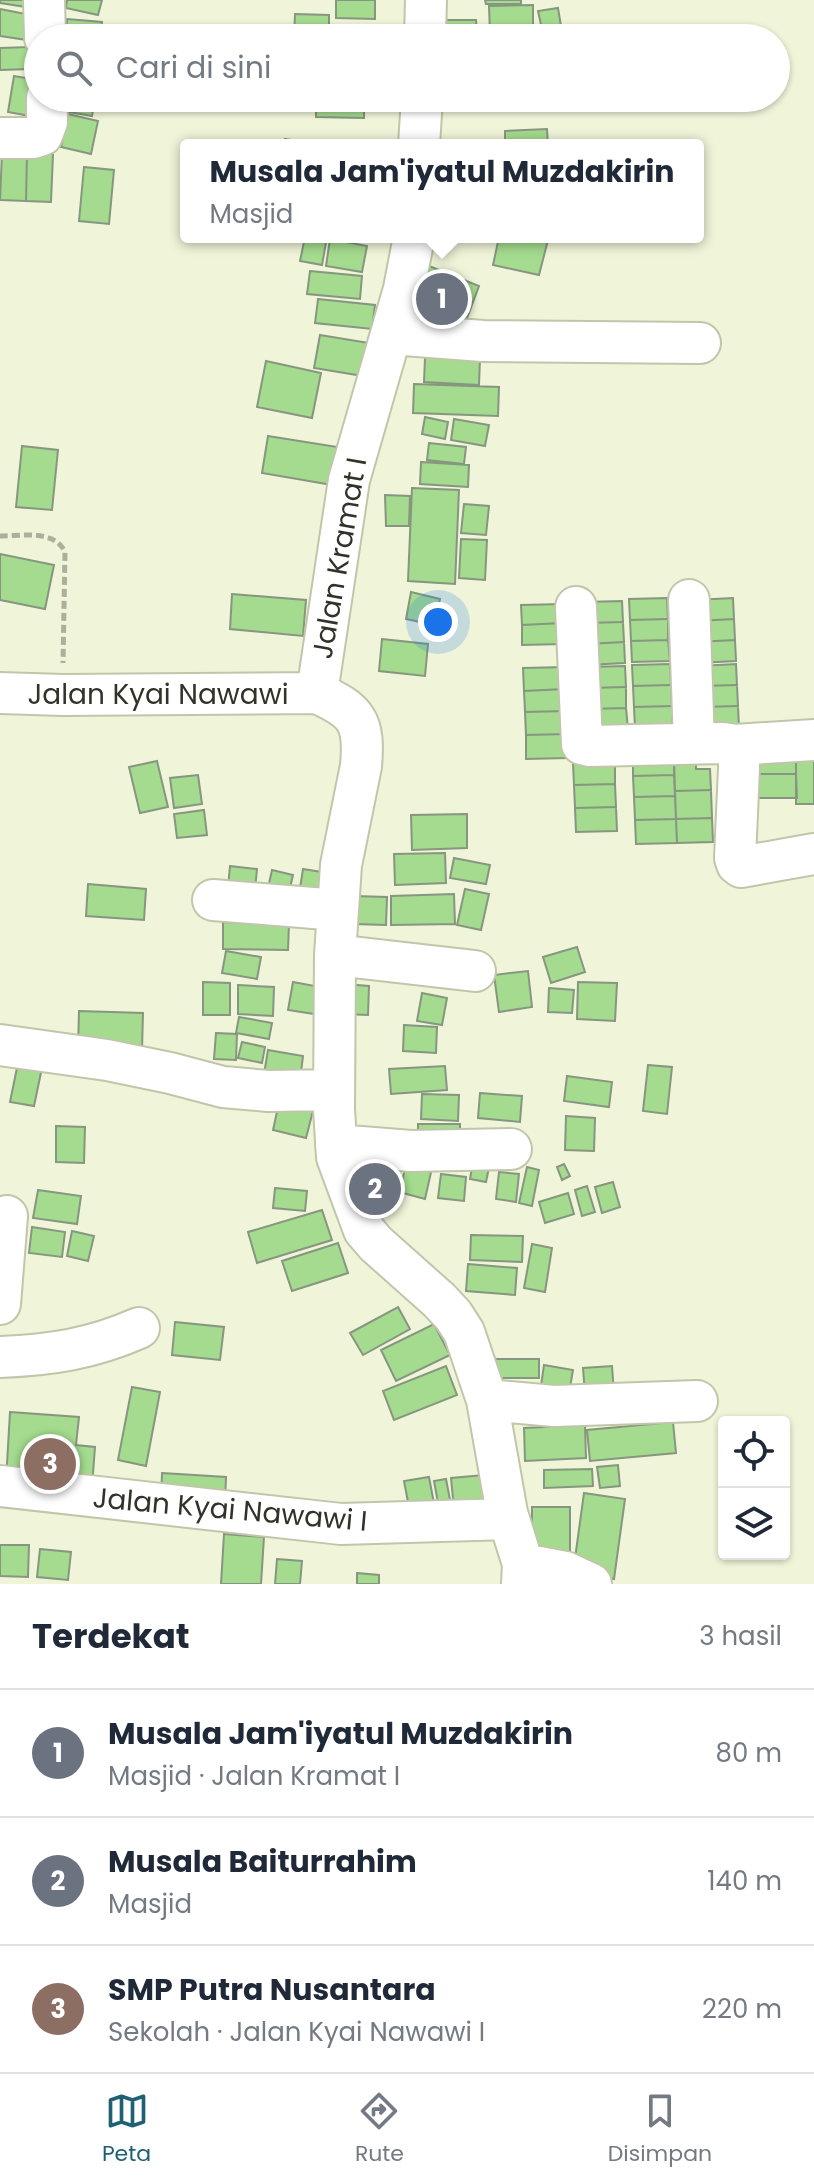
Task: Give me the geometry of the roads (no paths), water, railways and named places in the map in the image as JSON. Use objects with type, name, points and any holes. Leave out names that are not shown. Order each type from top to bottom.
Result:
[{"type":"street","points":[[44,0],[45,24]]},
{"type":"street","points":[[425,24],[426,0]]},
{"type":"street","points":[[0,138],[42,135],[47,112]]},
{"type":"street","points":[[419,139],[421,112]]},
{"type":"street","name":"Jalan Kramat I","points":[[317,693],[349,480],[404,289],[413,243]]},
{"type":"street","points":[[391,334],[483,341],[700,343]]},
{"type":"street","points":[[689,600],[694,743]]},
{"type":"street","points":[[576,607],[582,744],[735,745],[814,740]]},
{"type":"street","name":"Jalan Kyai Nawawi","points":[[0,693],[317,693]]},
{"type":"street","points":[[317,693],[341,704],[358,722],[361,733],[361,766],[341,865],[335,955],[334,1090],[336,1145],[341,1170],[364,1230],[453,1315],[464,1332],[487,1400],[522,1574],[565,1572],[591,1584]]},
{"type":"street","points":[[735,745],[739,757],[737,864],[741,867],[814,854]]},
{"type":"street","points":[[213,900],[338,910]]},
{"type":"street","points":[[335,955],[475,971]]},
{"type":"street","points":[[0,1045],[107,1060],[223,1087],[268,1091],[334,1090]]},
{"type":"street","points":[[336,1145],[411,1151],[511,1149]]},
{"type":"street","points":[[0,1304],[7,1216]]},
{"type":"street","points":[[0,1357],[62,1353],[139,1328]]},
{"type":"street","points":[[487,1400],[554,1406],[697,1401]]},
{"type":"street","name":"Jalan Kyai Nawawi I","points":[[0,1486],[341,1524],[509,1519]]},
{"type":"place","name":"Musala Jam'iyatul Muzdakirin","points":[[442,299]]},
{"type":"place","name":"Musala Baiturrahim","points":[[375,1189]]},
{"type":"place","name":"SMP Putra Nusantara","points":[[50,1464]]}]
